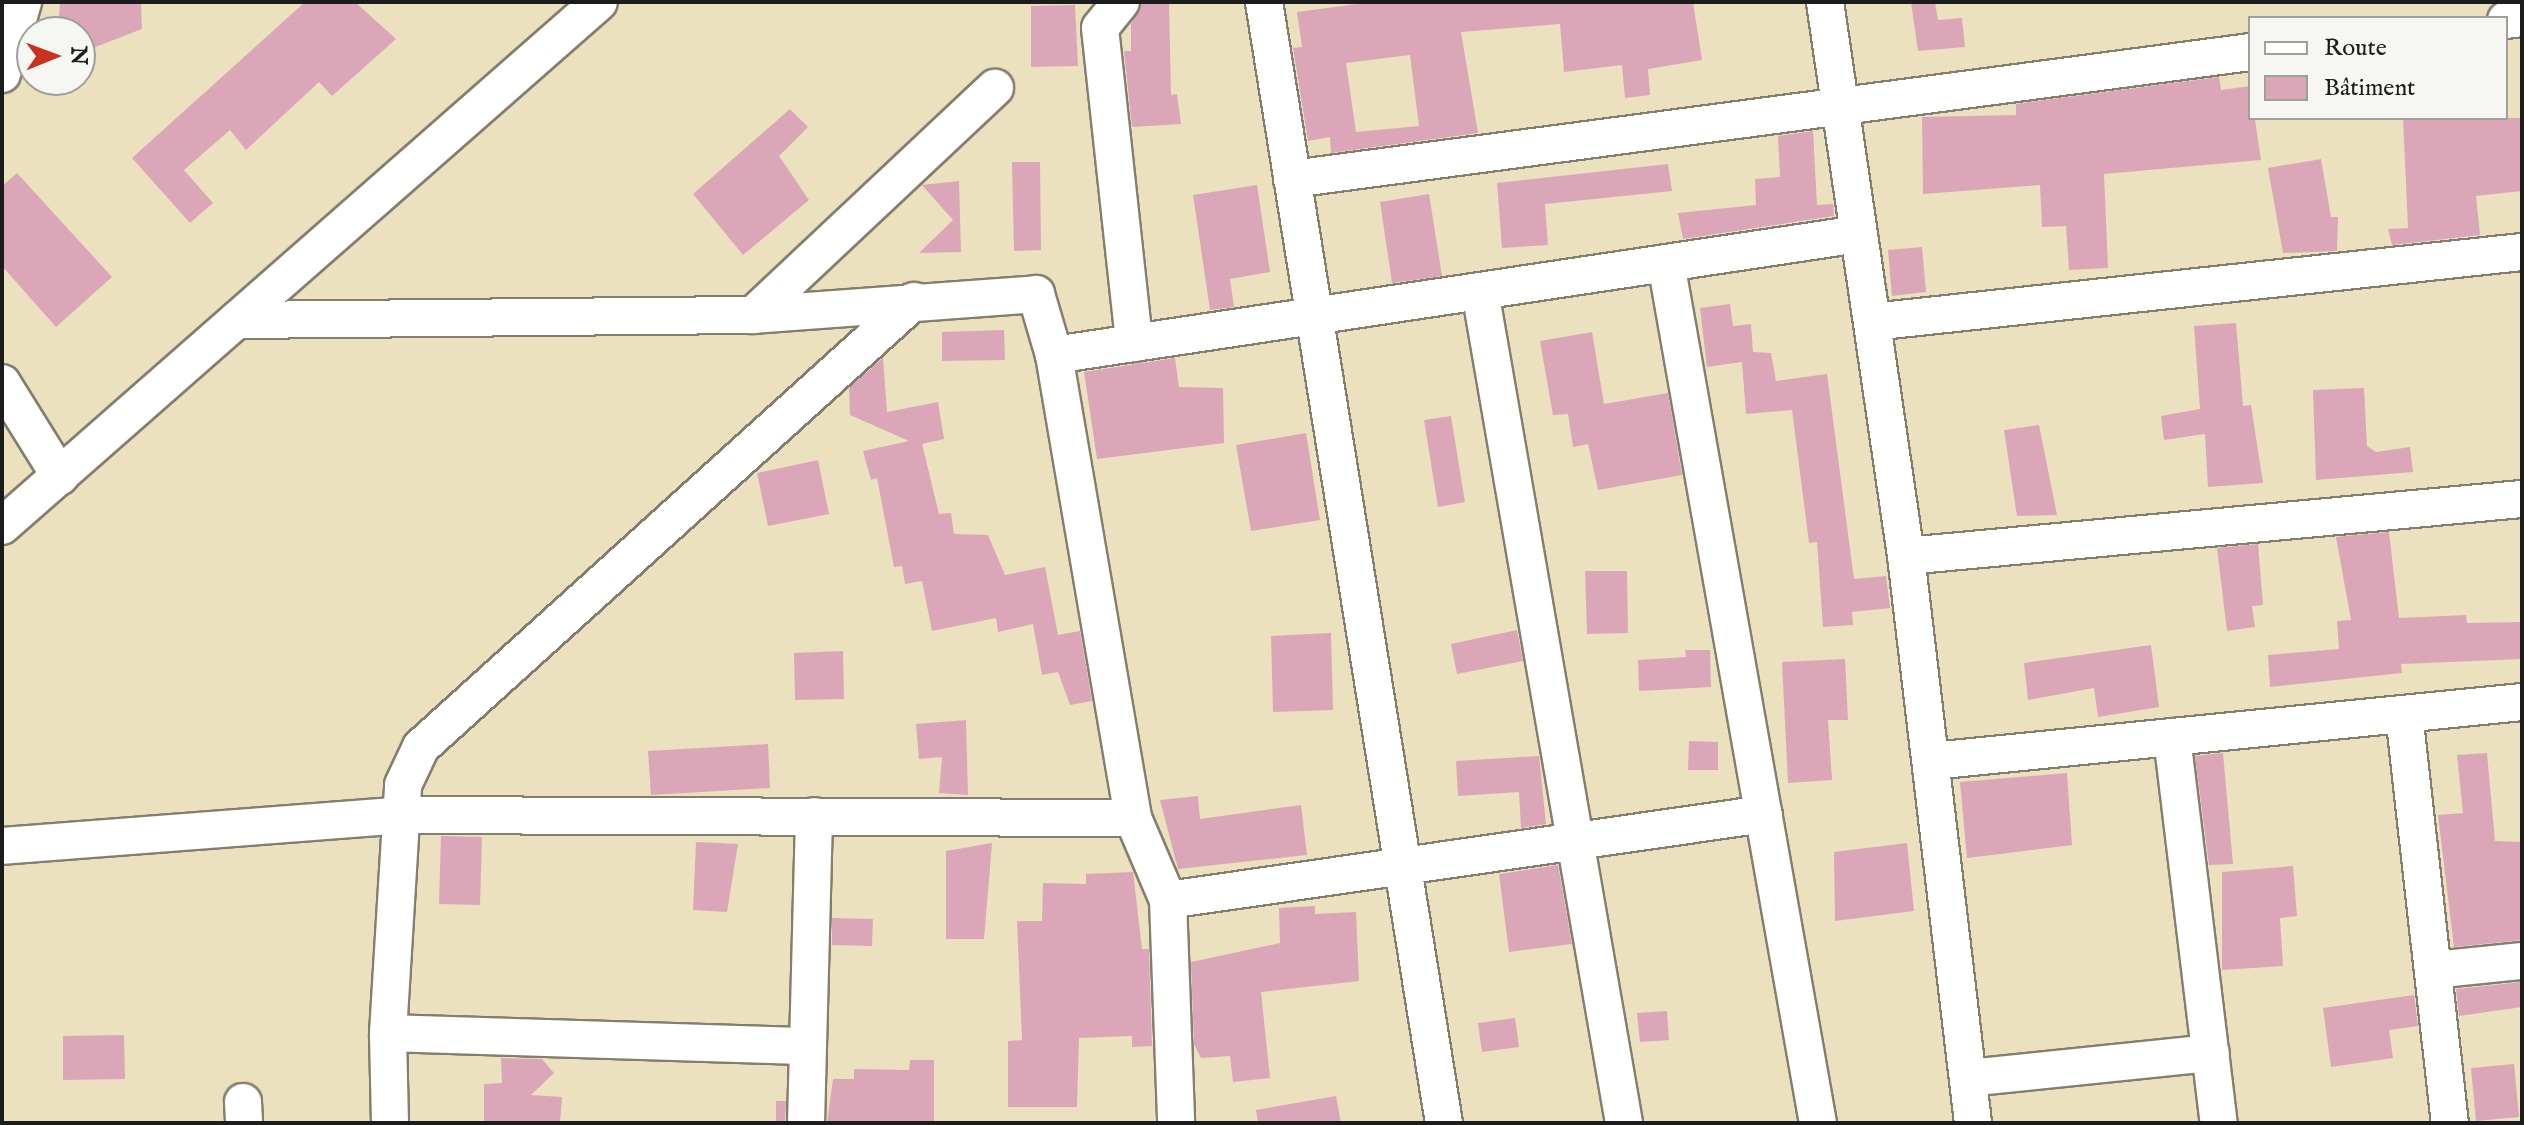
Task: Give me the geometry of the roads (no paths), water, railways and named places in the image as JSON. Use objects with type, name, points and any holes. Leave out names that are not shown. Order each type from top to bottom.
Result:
[{"type":"street","points":[[2,74],[23,2]]},
{"type":"street","points":[[2,526],[599,2]]},
{"type":"street","points":[[1121,2],[1100,28],[1134,343]]},
{"type":"street","points":[[1264,2],[1444,1123]]},
{"type":"street","points":[[1825,2],[1906,556],[1973,1123]]},
{"type":"street","points":[[1292,179],[1840,103],[2248,52]]},
{"type":"street","points":[[753,315],[995,88]]},
{"type":"street","points":[[1054,355],[1859,234]]},
{"type":"street","points":[[1872,322],[2522,252]]},
{"type":"street","points":[[1666,263],[1818,1123]]},
{"type":"street","points":[[1480,291],[1624,1123]]},
{"type":"street","points":[[237,320],[753,315],[1036,294],[1054,355],[1133,818],[1168,900],[1176,1123]]},
{"type":"street","points":[[390,1123],[388,1033],[403,785],[421,747],[914,301]]},
{"type":"street","points":[[2,383],[60,476]]},
{"type":"street","points":[[1906,556],[2522,499]]},
{"type":"street","points":[[1932,761],[2522,702]]},
{"type":"street","points":[[2404,714],[2450,1123]]},
{"type":"street","points":[[2172,737],[2219,1123]]},
{"type":"street","points":[[1168,900],[1764,814]]},
{"type":"street","points":[[2,846],[402,815],[1133,818]]},
{"type":"street","points":[[806,1123],[814,816]]},
{"type":"street","points":[[2433,970],[2522,961]]},
{"type":"street","points":[[388,1033],[808,1046]]},
{"type":"street","points":[[1968,1078],[2211,1053]]}]
